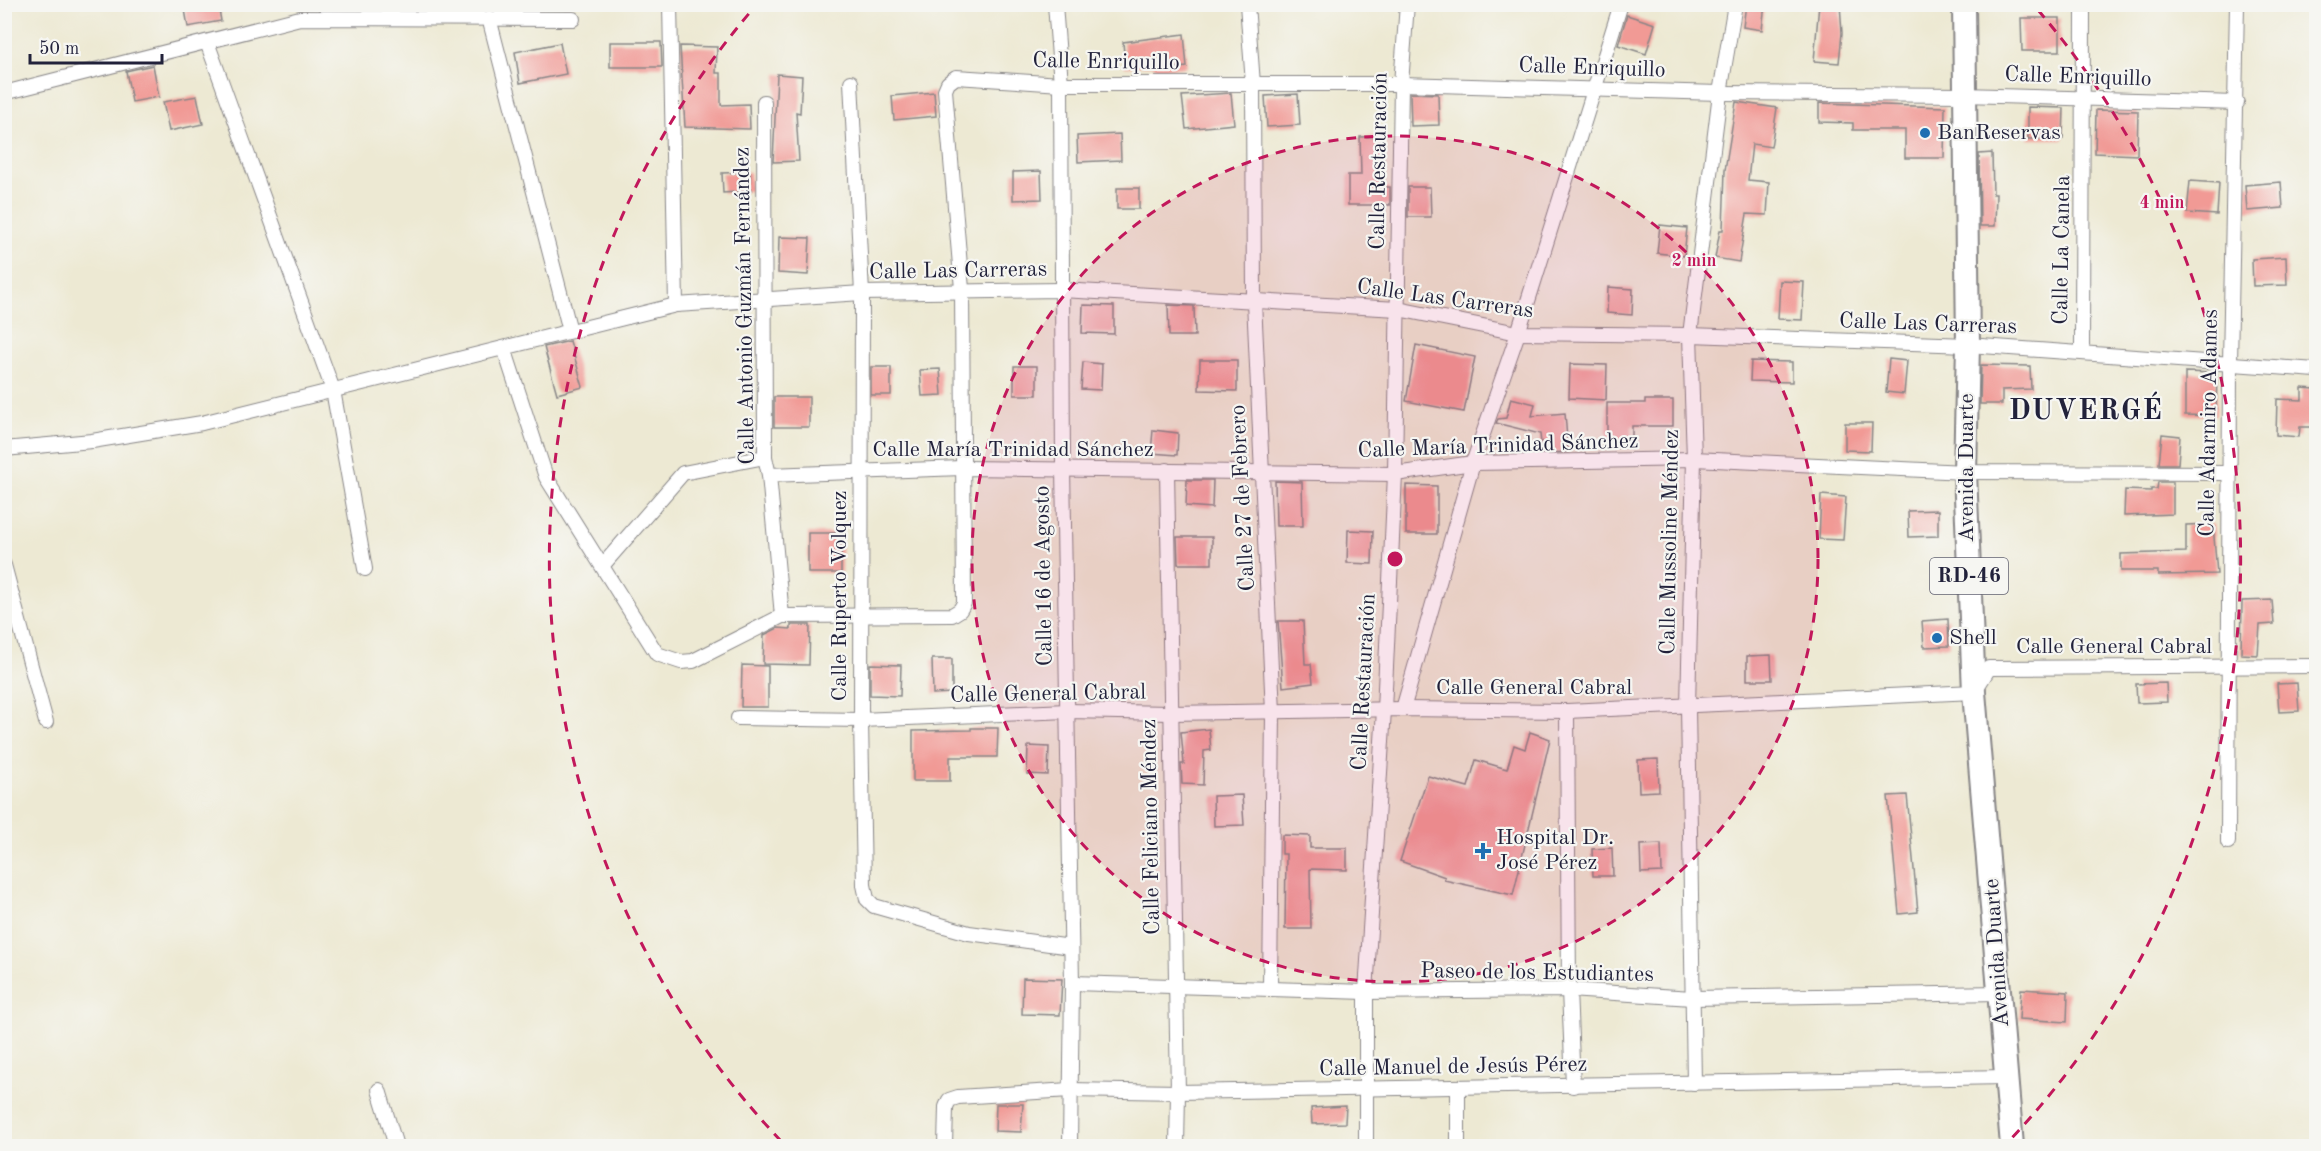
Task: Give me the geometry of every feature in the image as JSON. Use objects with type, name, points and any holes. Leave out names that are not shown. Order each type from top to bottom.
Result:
[{"type":"main road","name":"Avenida Duarte","points":[[1964,4],[1968,345],[1965,472],[1974,692],[2012,1146]]},
{"type":"street","points":[[670,4],[676,305]]},
{"type":"street","name":"Calle 16 de Agosto","points":[[1055,4],[1061,84],[1063,468],[1072,983],[1070,1146]]},
{"type":"street","name":"Calle 27 de Febrero","points":[[1246,4],[1253,84],[1254,301],[1273,712],[1270,989]]},
{"type":"street","name":"Calle Restauración","points":[[1366,1146],[1366,992],[1384,710],[1395,474],[1401,84],[1407,4]]},
{"type":"street","points":[[1403,709],[1473,464],[1518,333],[1621,4]]},
{"type":"street","name":"Calle Mussoline Méndez","points":[[1694,1083],[1688,706],[1694,459],[1690,335],[1720,93],[1735,4]]},
{"type":"street","name":"Calle La Canela","points":[[2082,352],[2083,4]]},
{"type":"street","name":"Calle Adarmiro Adames","points":[[2228,842],[2230,363],[2237,103],[2237,4]]},
{"type":"street","points":[[4,93],[300,18],[573,19]]},
{"type":"street","points":[[489,18],[570,331]]},
{"type":"street","points":[[207,42],[333,390],[365,569]]},
{"type":"street","name":"Calle Enriquillo","points":[[962,290],[945,90],[948,83],[956,77],[1061,84],[1401,84],[2237,103]]},
{"type":"street","name":"Calle Ruperto Volquez","points":[[850,82],[862,293],[861,720],[864,885],[867,899],[874,906],[969,933],[1071,947]]},
{"type":"street","name":"Calle Antonio Guzmán Fernández","points":[[764,102],[765,457],[769,475],[782,616]]},
{"type":"street","points":[[504,348],[546,477],[657,654],[681,662],[693,661],[782,616],[952,615],[960,610],[964,603],[962,290]]},
{"type":"street","name":"Calle Las Carreras","points":[[4,449],[92,441],[202,423],[676,305],[862,293],[1061,290],[1398,309],[1518,333],[1690,335],[1968,345],[2316,370]]},
{"type":"street","points":[[603,565],[682,473],[765,457]]},
{"type":"street","name":"Calle María Trinidad Sánchez","points":[[769,475],[962,468],[1395,474],[1473,464],[1694,459],[1965,472],[2229,473]]},
{"type":"street","name":"Calle Feliciano Méndez","points":[[1167,470],[1177,1146]]},
{"type":"street","points":[[4,565],[46,722]]},
{"type":"street","name":"Calle General Cabral","points":[[738,718],[861,720],[1068,711],[1170,713],[1403,709],[1567,711],[1974,692],[1989,669],[2316,666]]},
{"type":"street","points":[[1567,711],[1569,990],[1573,1086]]},
{"type":"street","name":"Paseo de los Estudiantes","points":[[1072,983],[1366,992],[1569,990],[1692,998],[2001,993]]},
{"type":"street","name":"Calle Manuel de Jesús Pérez","points":[[945,1146],[946,1107],[949,1100],[958,1097],[1070,1090],[1178,1092],[1367,1090],[2006,1077]]},
{"type":"street","points":[[1458,1088],[1458,1146]]},
{"type":"street","points":[[379,1090],[396,1146]]},
{"type":"building","points":[[184,4],[218,4],[221,21],[188,27]]},
{"type":"building","points":[[1746,4],[1765,4],[1762,30],[1743,27]]},
{"type":"building","points":[[1819,4],[1840,4],[1842,33],[1839,63],[1814,61]]},
{"type":"building","points":[[1627,15],[1655,24],[1646,54],[1618,45]]},
{"type":"building","points":[[2021,18],[2060,18],[2060,51],[2022,51]]},
{"type":"building","points":[[1184,34],[1187,67],[1155,70],[1154,65],[1125,67],[1123,42]]},
{"type":"building","points":[[610,42],[661,42],[662,67],[610,67]]},
{"type":"building","points":[[560,43],[566,74],[520,83],[515,52]]},
{"type":"building","points":[[680,46],[717,47],[716,73],[721,73],[721,105],[749,104],[750,129],[685,127]]},
{"type":"building","points":[[153,65],[159,97],[132,102],[126,71]]},
{"type":"building","points":[[777,74],[802,76],[800,113],[796,112],[799,161],[773,162]]},
{"type":"building","points":[[934,92],[936,116],[894,120],[892,96]]},
{"type":"building","points":[[1231,93],[1234,124],[1186,129],[1182,96]]},
{"type":"building","points":[[1410,93],[1438,94],[1439,125],[1411,126]]},
{"type":"building","points":[[1298,94],[1300,125],[1267,127],[1265,96]]},
{"type":"building","points":[[197,96],[203,124],[169,131],[163,102]]},
{"type":"building","points":[[1736,102],[1777,108],[1771,147],[1752,144],[1748,180],[1769,182],[1767,215],[1747,214],[1739,262],[1715,258],[1720,230],[1723,230],[1725,170]]},
{"type":"building","points":[[1819,103],[1945,107],[1944,158],[1905,158],[1905,130],[1853,130],[1853,123],[1819,122]]},
{"type":"building","points":[[2028,107],[2064,108],[2063,139],[2028,139]]},
{"type":"building","points":[[2096,110],[2138,111],[2137,155],[2095,153]]},
{"type":"building","points":[[1120,134],[1121,160],[1078,162],[1077,136]]},
{"type":"building","points":[[1383,136],[1384,187],[1390,187],[1390,205],[1348,205],[1348,175],[1361,175],[1360,137]]},
{"type":"building","points":[[1992,153],[1993,194],[1996,194],[1995,226],[1980,226],[1979,154]]},
{"type":"building","points":[[1041,171],[1042,199],[1013,200],[1013,172]]},
{"type":"building","points":[[750,172],[751,191],[723,193],[722,173]]},
{"type":"building","points":[[2190,181],[2219,183],[2217,215],[2187,213]]},
{"type":"building","points":[[2281,182],[2283,208],[2247,211],[2245,185]]},
{"type":"building","points":[[1408,187],[1430,187],[1431,217],[1408,217]]},
{"type":"building","points":[[1117,188],[1139,188],[1139,209],[1117,209]]},
{"type":"building","points":[[1660,225],[1687,228],[1684,256],[1657,253]]},
{"type":"building","points":[[779,237],[810,238],[808,275],[778,273]]},
{"type":"building","points":[[2286,257],[2287,285],[2253,286],[2252,259]]},
{"type":"building","points":[[1780,281],[1804,282],[1802,320],[1778,319]]},
{"type":"building","points":[[1608,287],[1633,289],[1632,315],[1607,313]]},
{"type":"building","points":[[1083,305],[1114,306],[1114,334],[1082,333]]},
{"type":"building","points":[[1168,305],[1194,306],[1195,336],[1169,336]]},
{"type":"building","points":[[570,341],[583,387],[557,394],[544,347]]},
{"type":"building","points":[[1416,345],[1475,357],[1464,412],[1406,401]]},
{"type":"building","points":[[1889,359],[1907,361],[1904,394],[1886,392]]},
{"type":"building","points":[[1200,360],[1237,360],[1237,391],[1199,390]]},
{"type":"building","points":[[1751,361],[1792,362],[1792,382],[1750,381]]},
{"type":"building","points":[[1083,362],[1102,364],[1101,390],[1081,389]]},
{"type":"building","points":[[1570,364],[1607,365],[1606,400],[1569,398]]},
{"type":"building","points":[[1981,365],[2030,366],[2031,389],[2002,390],[2002,404],[1980,404]]},
{"type":"building","points":[[1014,366],[1037,366],[1037,395],[1014,395]]},
{"type":"building","points":[[871,367],[891,367],[891,395],[871,395]]},
{"type":"building","points":[[940,369],[942,395],[922,396],[920,370]]},
{"type":"building","points":[[2185,372],[2217,373],[2216,416],[2185,415]]},
{"type":"building","points":[[2302,388],[2316,389],[2316,427],[2300,427],[2299,437],[2276,435],[2277,399],[2302,400]]},
{"type":"building","points":[[774,397],[809,397],[809,427],[774,427]]},
{"type":"building","points":[[1511,398],[1535,404],[1532,416],[1565,413],[1568,452],[1542,453],[1540,434],[1496,423],[1498,419],[1506,418]]},
{"type":"building","points":[[1645,400],[1673,400],[1673,426],[1632,426],[1632,448],[1607,448],[1607,403],[1645,403]]},
{"type":"building","points":[[1845,423],[1872,423],[1871,451],[1845,450]]},
{"type":"building","points":[[1153,430],[1178,433],[1177,455],[1151,453]]},
{"type":"building","points":[[2162,434],[2180,436],[2178,464],[2159,464]]},
{"type":"building","points":[[1187,480],[1213,480],[1212,508],[1186,506]]},
{"type":"building","points":[[1275,481],[1302,482],[1303,526],[1276,526]]},
{"type":"building","points":[[2158,482],[2173,482],[2173,514],[2124,516],[2125,490],[2151,491],[2151,489],[2157,489]]},
{"type":"building","points":[[1406,485],[1437,486],[1437,534],[1406,534]]},
{"type":"building","points":[[1821,495],[1846,497],[1843,540],[1819,539]]},
{"type":"building","points":[[1938,510],[1938,536],[1909,537],[1908,511]]},
{"type":"building","points":[[2213,524],[2217,574],[2158,575],[2158,571],[2121,571],[2121,554],[2186,552],[2186,525]]},
{"type":"building","points":[[1348,530],[1373,531],[1372,564],[1347,563]]},
{"type":"building","points":[[808,533],[841,533],[841,573],[808,573]]},
{"type":"building","points":[[1177,537],[1212,537],[1212,564],[1178,564]]},
{"type":"building","points":[[2272,600],[2274,624],[2260,625],[2258,655],[2241,654],[2242,601]]},
{"type":"building","points":[[1948,619],[1949,646],[1924,647],[1922,621]]},
{"type":"building","points":[[1278,621],[1303,621],[1305,664],[1311,664],[1313,683],[1283,687]]},
{"type":"building","points":[[791,625],[810,625],[809,665],[763,664],[764,635],[778,628],[791,629]]},
{"type":"building","points":[[1771,655],[1772,680],[1747,680],[1747,656]]},
{"type":"building","points":[[932,659],[952,659],[952,693],[933,694]]},
{"type":"building","points":[[870,664],[901,665],[900,696],[870,695]]},
{"type":"building","points":[[742,665],[768,666],[768,707],[741,707]]},
{"type":"building","points":[[2166,683],[2167,702],[2137,703],[2136,684]]},
{"type":"building","points":[[2297,683],[2299,711],[2279,712],[2277,684]]},
{"type":"building","points":[[971,728],[998,728],[997,757],[950,757],[950,781],[913,781],[913,731],[971,730]]},
{"type":"building","points":[[1209,729],[1211,750],[1204,751],[1203,785],[1182,784],[1181,764],[1184,764],[1181,732]]},
{"type":"building","points":[[1530,732],[1550,739],[1513,895],[1444,880],[1445,877],[1400,861],[1428,776],[1468,787],[1476,760],[1507,769],[1514,745],[1525,749]]},
{"type":"building","points":[[1028,746],[1049,747],[1048,775],[1027,774]]},
{"type":"building","points":[[1658,759],[1659,791],[1639,792],[1638,760]]},
{"type":"building","points":[[1242,795],[1244,825],[1214,826],[1213,796]]},
{"type":"building","points":[[1907,795],[1918,912],[1899,914],[1888,796]]},
{"type":"building","points":[[1282,835],[1310,836],[1310,848],[1347,848],[1347,870],[1310,869],[1311,929],[1285,929],[1286,854],[1282,854]]},
{"type":"building","points":[[1661,844],[1662,872],[1641,873],[1640,845]]},
{"type":"building","points":[[1612,848],[1613,876],[1593,876],[1592,849]]},
{"type":"building","points":[[1023,978],[1062,979],[1060,1015],[1022,1014]]},
{"type":"building","points":[[2021,989],[2068,992],[2067,1022],[2019,1019]]},
{"type":"building","points":[[996,1104],[1023,1104],[1021,1132],[995,1131]]},
{"type":"building","points":[[1346,1106],[1345,1123],[1312,1124],[1311,1108]]},
{"type":"place","name":"BanReservas","points":[[1925,133]]},
{"type":"place","name":"Shell","points":[[1937,638]]},
{"type":"place","name":"Hospital Dr. José Pérez","points":[[1483,851]]},
{"type":"district","name":"DUVERGÉ","points":[[2086,412]]}]
